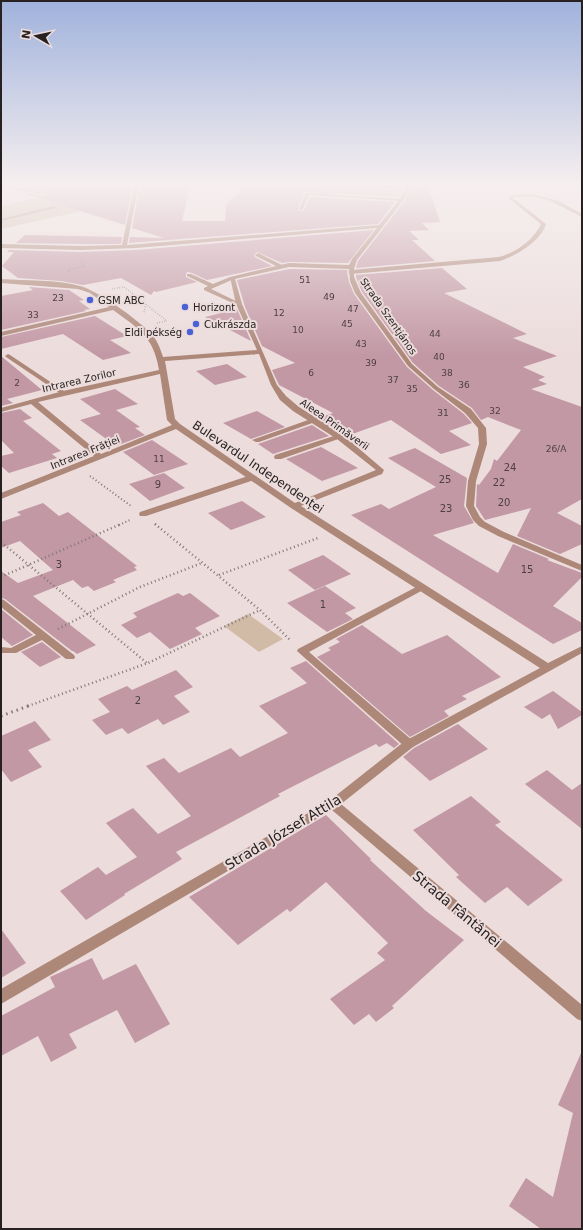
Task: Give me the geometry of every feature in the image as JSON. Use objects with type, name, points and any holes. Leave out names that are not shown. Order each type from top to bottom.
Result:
[{"type":"street","points":[[124,246],[125,240]]},
{"type":"street","points":[[1,246],[73,248],[196,240]]},
{"type":"street","name":"Strada Szentjános","points":[[371,240],[351,270],[352,280],[358,293],[410,365],[436,388],[468,411],[476,418],[482,428],[483,444],[472,481],[470,506],[476,518],[489,528],[501,534],[582,568]]},
{"type":"street","points":[[239,304],[206,289],[232,278],[280,266],[302,265],[351,270],[500,259],[515,254],[525,248],[531,240]]},
{"type":"street","points":[[258,255],[280,266]]},
{"type":"street","points":[[189,275],[212,286]]},
{"type":"street","name":"Aleea Primăverii","points":[[232,278],[239,304],[274,384],[283,398],[314,422],[340,437],[378,467],[379,472],[294,506]]},
{"type":"street","name":"Bulevardul Independenței","points":[[1,281],[73,286],[92,292],[141,327],[153,340],[161,359],[171,420],[177,426],[251,478],[420,588],[546,667]]},
{"type":"street","points":[[1,334],[113,308]]},
{"type":"street","points":[[161,359],[261,352]]},
{"type":"street","points":[[8,356],[63,393]]},
{"type":"street","name":"Intrarea Zorilor","points":[[2,408],[163,371]]},
{"type":"street","points":[[32,401],[100,457]]},
{"type":"street","points":[[256,440],[314,422]]},
{"type":"street","name":"Intrarea Frăției","points":[[1,496],[177,426]]},
{"type":"street","points":[[278,457],[340,437]]},
{"type":"street","points":[[143,514],[251,478]]},
{"type":"street","points":[[409,744],[302,651],[420,588]]},
{"type":"street","points":[[1,602],[70,657]]},
{"type":"street","points":[[1,650],[12,651],[43,636]]},
{"type":"street","name":"Strada József Attila","points":[[1,997],[333,804],[409,744],[546,667],[582,649]]},
{"type":"street","name":"Strada Fântânei","points":[[333,804],[582,1014]]},
{"type":"path","points":[[55,284],[71,269],[85,266],[72,257],[73,248]]},
{"type":"path","points":[[124,287],[167,321]]},
{"type":"path","points":[[76,466],[143,514],[219,575],[260,610],[302,651]]},
{"type":"path","points":[[1,577],[143,514]]},
{"type":"path","points":[[219,575],[335,532]]},
{"type":"path","points":[[1,542],[148,663]]},
{"type":"path","points":[[43,636],[89,615],[131,591],[173,572],[203,563]]},
{"type":"path","points":[[1,716],[148,663],[260,610]]},
{"type":"shaded area","points":[[248,614],[283,639],[259,652],[224,626]]},
{"type":"building","points":[[19,240],[122,240],[121,244],[16,243]]},
{"type":"building","points":[[129,240],[163,240],[129,243]]},
{"type":"building","points":[[250,240],[366,240],[348,263],[282,263],[257,252],[254,255],[255,257],[272,266],[207,280],[187,272],[186,277],[197,282],[156,292],[154,291],[151,295],[121,278],[83,285],[61,281],[18,278],[2,266],[14,252],[7,252],[9,250],[80,252],[136,250]]},
{"type":"building","points":[[374,240],[412,240],[435,261],[356,268],[358,261]]},
{"type":"building","points":[[442,268],[467,289],[444,293],[527,334],[513,338],[557,356],[523,367],[545,377],[538,380],[547,384],[531,389],[582,407],[582,499],[557,513],[582,526],[582,544],[560,554],[517,536],[531,508],[485,520],[476,506],[477,484],[479,485],[491,469],[494,459],[497,461],[521,430],[488,417],[481,420],[472,408],[439,386],[413,363],[362,292],[356,277],[356,275]]},
{"type":"building","points":[[289,269],[348,270],[349,282],[354,294],[407,367],[433,390],[464,414],[472,423],[449,431],[471,445],[441,454],[391,420],[347,436],[319,418],[333,413],[279,385],[272,370],[295,363],[262,346],[245,307],[237,280]]},
{"type":"building","points":[[29,287],[69,290],[84,300],[79,301],[90,309],[1,330],[1,296],[33,290]]},
{"type":"building","points":[[237,309],[251,341],[205,317]]},
{"type":"building","points":[[95,316],[127,336],[110,340],[131,353],[103,360],[63,334],[1,349],[1,337]]},
{"type":"building","points":[[1,356],[42,390],[7,399],[13,403],[1,406]]},
{"type":"building","points":[[227,364],[247,377],[215,385],[196,371]]},
{"type":"building","points":[[115,389],[138,404],[116,410],[140,427],[135,428],[145,435],[116,446],[80,420],[101,414],[80,399]]},
{"type":"building","points":[[20,409],[32,418],[23,421],[61,451],[52,454],[57,458],[9,473],[1,466],[1,456],[14,453],[1,440],[1,413]]},
{"type":"building","points":[[257,411],[285,427],[251,439],[223,423]]},
{"type":"building","points":[[312,425],[329,436],[273,454],[258,444]]},
{"type":"building","points":[[152,440],[188,464],[154,475],[123,452]]},
{"type":"building","points":[[321,447],[358,468],[322,481],[286,459]]},
{"type":"building","points":[[415,448],[467,478],[464,506],[474,523],[433,535],[498,573],[513,544],[549,559],[547,560],[582,573],[582,577],[553,606],[582,623],[582,630],[553,644],[351,515],[381,504],[389,509],[436,487],[388,458]]},
{"type":"building","points":[[164,473],[185,488],[150,501],[129,484]]},
{"type":"building","points":[[242,501],[266,517],[231,530],[208,513]]},
{"type":"building","points":[[43,503],[59,516],[68,512],[137,566],[134,567],[137,570],[113,580],[116,582],[94,591],[88,586],[82,588],[73,580],[33,596],[96,645],[77,654],[5,599],[1,598],[1,571],[18,583],[53,570],[20,541],[1,548],[1,522],[21,515],[17,512]]},
{"type":"building","points":[[323,555],[351,574],[315,590],[288,570]]},
{"type":"building","points":[[325,586],[356,608],[345,613],[353,619],[327,632],[287,603]]},
{"type":"building","points":[[178,593],[183,596],[190,593],[220,616],[195,628],[202,634],[170,649],[150,632],[137,638],[121,625],[137,617],[133,613]]},
{"type":"building","points":[[1,609],[33,635],[12,646],[1,637]]},
{"type":"building","points":[[362,625],[402,654],[447,635],[501,677],[462,696],[467,699],[444,711],[449,716],[410,737],[317,657],[331,650],[328,648],[340,642],[336,639]]},
{"type":"building","points":[[42,642],[61,657],[40,667],[21,652]]},
{"type":"building","points":[[306,661],[399,744],[394,748],[387,743],[379,747],[376,744],[278,794],[280,796],[176,852],[182,859],[124,894],[125,895],[86,920],[60,891],[98,867],[106,875],[137,857],[106,823],[133,808],[158,834],[191,816],[146,766],[164,758],[179,773],[231,748],[240,757],[288,733],[259,706],[307,683],[290,668]]},
{"type":"building","points":[[176,670],[193,687],[174,696],[190,712],[163,725],[158,719],[128,734],[122,728],[106,735],[92,720],[110,712],[98,699],[127,686],[132,690]]},
{"type":"building","points":[[553,691],[582,712],[582,715],[558,729],[550,714],[542,719],[524,707]]},
{"type":"building","points":[[35,721],[51,740],[28,750],[42,767],[11,782],[1,769],[1,736]]},
{"type":"building","points":[[458,724],[488,749],[430,781],[403,757],[414,748]]},
{"type":"building","points":[[547,770],[572,790],[582,783],[582,829],[525,784]]},
{"type":"building","points":[[471,796],[501,822],[495,825],[563,880],[528,906],[507,887],[485,903],[456,877],[459,875],[413,830]]},
{"type":"building","points":[[326,815],[371,859],[370,860],[426,911],[464,940],[392,1006],[394,1008],[376,1022],[369,1014],[354,1025],[330,999],[385,960],[377,953],[388,943],[326,882],[290,912],[287,909],[238,945],[189,897]]},
{"type":"building","points":[[1,929],[26,963],[1,978]]},
{"type":"building","points":[[92,958],[103,980],[136,964],[170,1024],[135,1043],[117,1010],[69,1034],[77,1048],[51,1062],[38,1036],[1,1056],[1,1016],[55,987],[50,977]]},
{"type":"building","points":[[582,1051],[582,1229],[541,1229],[509,1206],[526,1178],[553,1197],[573,1113],[558,1105]]},
{"type":"place","name":"GSM ABC","points":[[90,300]]},
{"type":"place","name":"Horizont","points":[[185,307]]},
{"type":"place","name":"Cukrászda","points":[[196,324]]},
{"type":"place","name":"Eldi pékség","points":[[190,332]]}]
